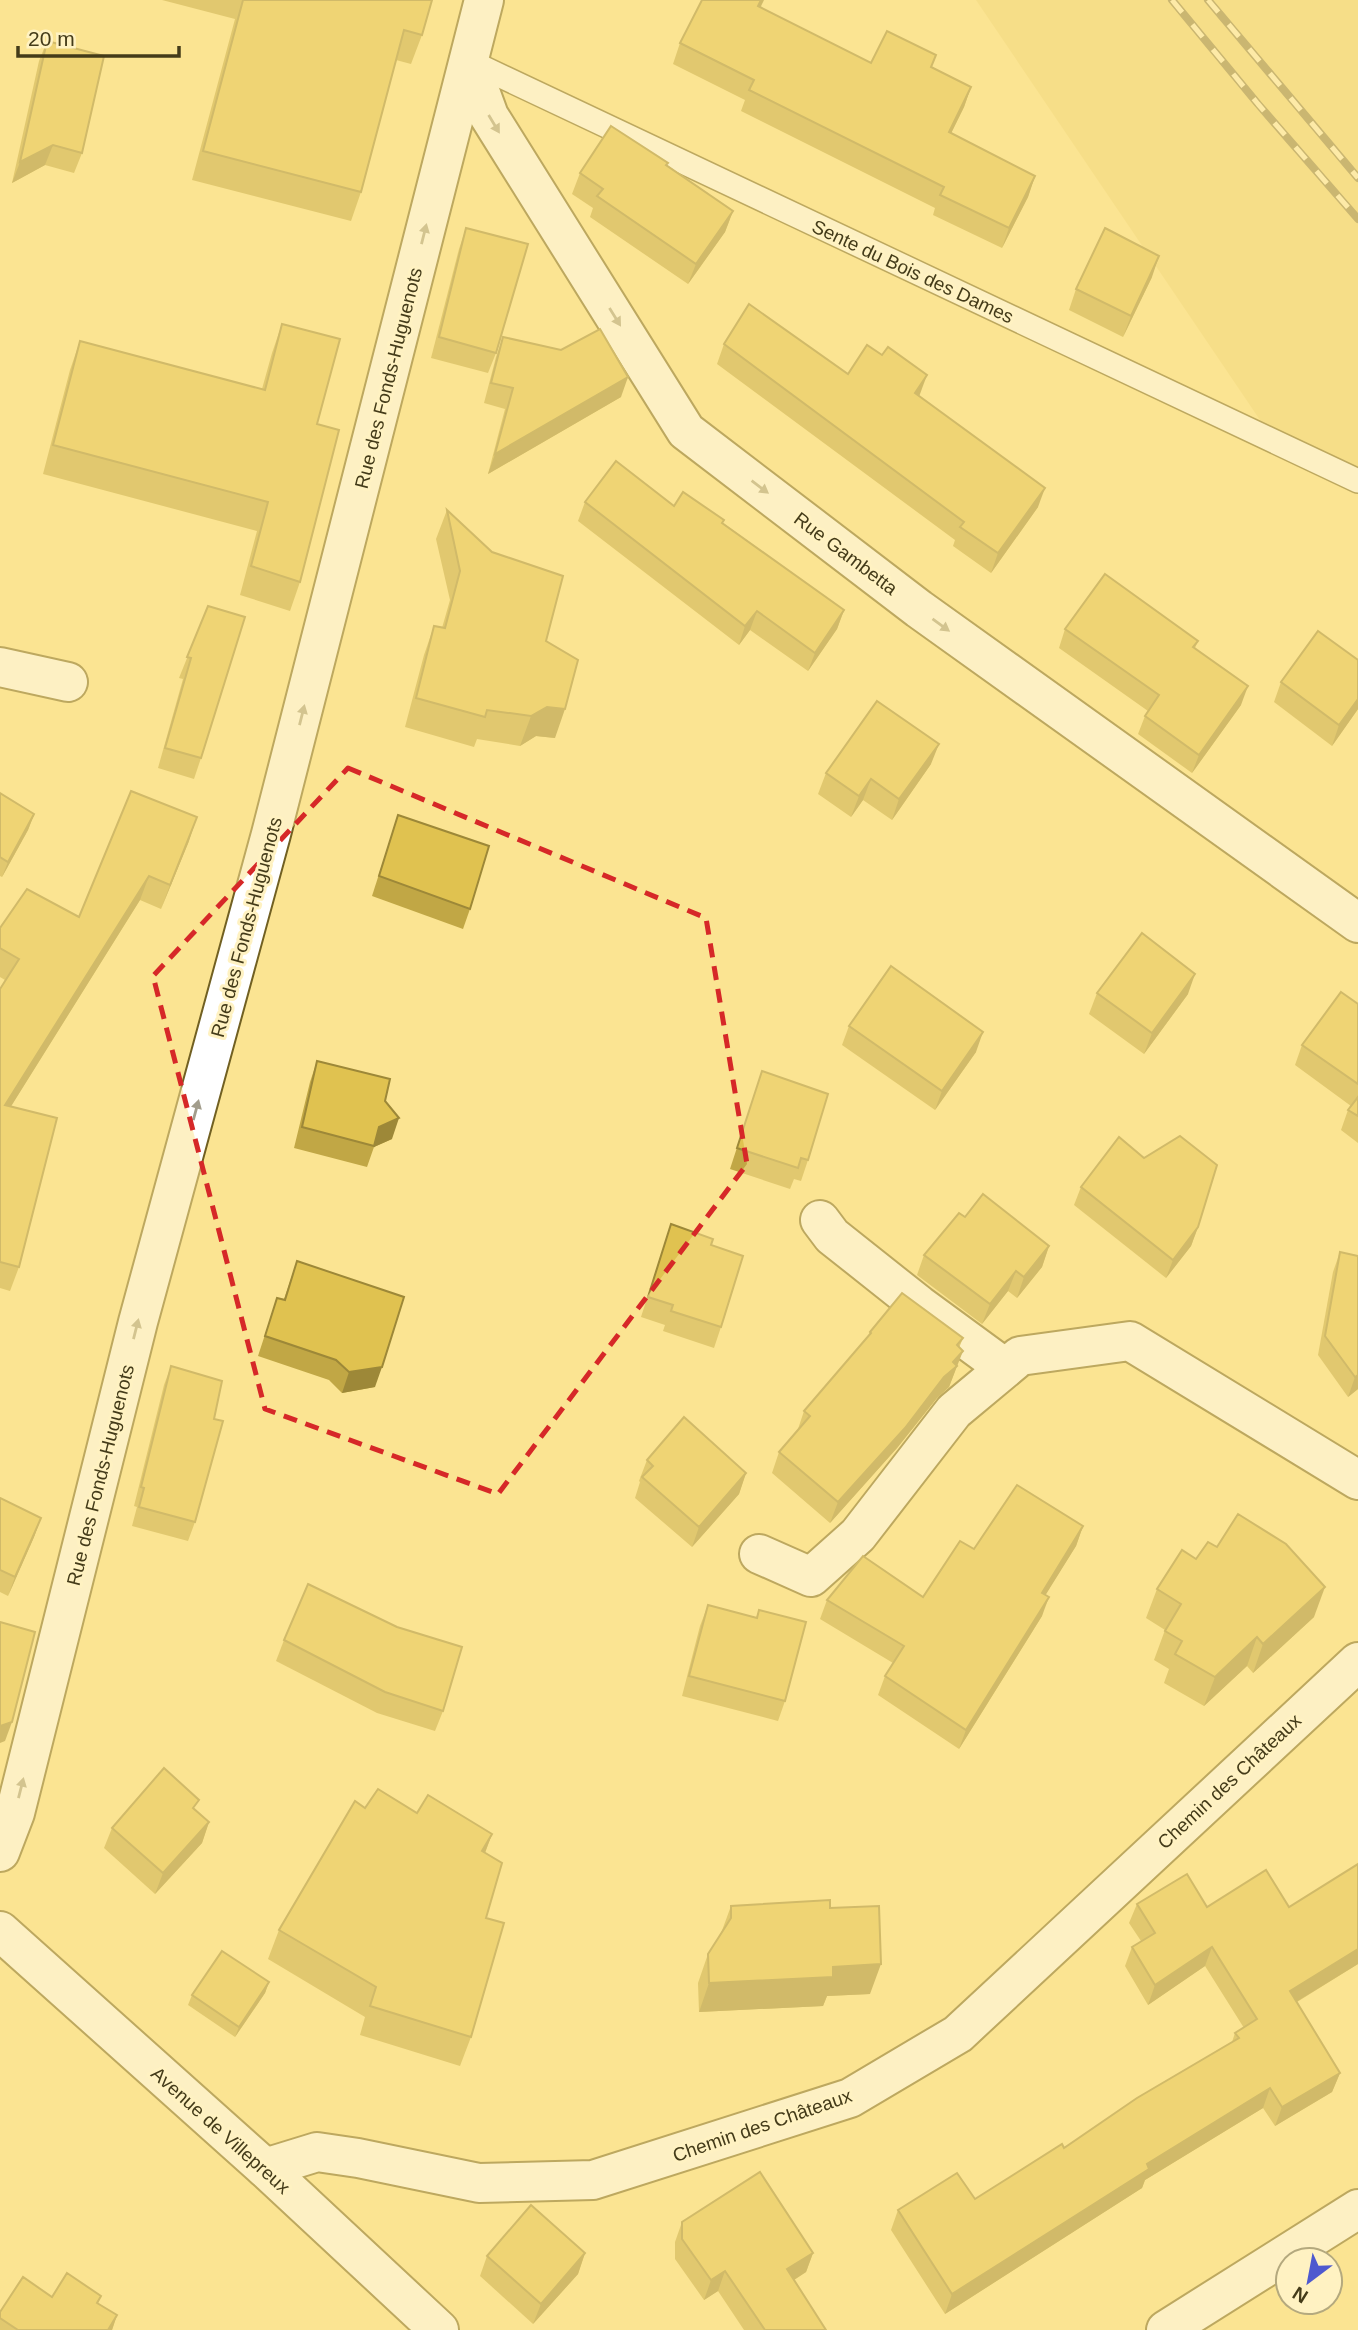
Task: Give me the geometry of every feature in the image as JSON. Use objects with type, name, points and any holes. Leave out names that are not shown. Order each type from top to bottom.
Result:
[{"type":"street","name":"Rue des Fonds-Huguenots","points":[[0,1852],[18,1800],[138,1322],[271,834],[469,61],[478,2]]},
{"type":"street","name":"Rue Gambetta","points":[[469,61],[489,116],[686,431],[919,609],[1358,923]]},
{"type":"street","points":[[0,667],[68,682]]},
{"type":"street","points":[[820,1220],[832,1236],[1005,1368]]},
{"type":"street","points":[[759,1554],[811,1577],[858,1535],[954,1410],[1020,1356],[1130,1341],[1358,1480]]},
{"type":"street","name":"Chemin des Châteaux","points":[[265,2168],[317,2152],[479,2183],[593,2180],[850,2098],[958,2034],[1358,1661]]},
{"type":"street","name":"Avenue de Villepreux","points":[[0,1931],[265,2168],[439,2330]]},
{"type":"street","points":[[1166,2330],[1358,2209]]},
{"type":"lane","name":"Sente du Bois des Dames","points":[[469,61],[1358,481]]},
{"type":"highlighted area","points":[[348,768],[706,918],[747,1164],[498,1494],[265,1409],[153,976]]},
{"type":"shaded area","points":[[976,0],[1358,0],[1358,481],[1260,420]]},
{"type":"building","points":[[243,0],[432,0],[422,35],[404,30],[361,192],[203,151]]},
{"type":"building","points":[[702,0],[761,0],[758,6],[871,63],[887,31],[936,55],[931,67],[971,87],[949,132],[1035,176],[1009,228],[940,195],[944,187],[749,90],[754,80],[680,43]]},
{"type":"building","points":[[47,41],[104,56],[82,153],[53,145],[20,162]]},
{"type":"building","points":[[611,126],[668,163],[666,165],[733,211],[696,264],[597,196],[603,189],[580,173]]},
{"type":"building","points":[[466,228],[528,244],[496,353],[439,337]]},
{"type":"building","points":[[1105,228],[1159,256],[1131,316],[1076,289]]},
{"type":"building","points":[[749,304],[848,374],[867,345],[882,355],[888,347],[927,375],[915,393],[1045,488],[998,553],[960,527],[964,522],[724,344]]},
{"type":"building","points":[[282,324],[340,339],[317,424],[339,430],[300,582],[251,566],[268,502],[53,445],[80,341],[265,390]]},
{"type":"building","points":[[600,329],[628,377],[495,454],[513,388],[491,383],[503,337],[561,350]]},
{"type":"building","points":[[616,461],[674,506],[683,492],[844,610],[815,653],[757,611],[745,626],[585,502]]},
{"type":"building","points":[[447,510],[492,552],[563,576],[546,641],[578,660],[565,709],[547,707],[531,716],[487,710],[485,717],[416,698],[434,626],[445,628],[460,571]]},
{"type":"building","points":[[1105,574],[1198,641],[1193,647],[1248,686],[1199,755],[1145,716],[1159,695],[1065,629]]},
{"type":"building","points":[[208,606],[245,617],[201,758],[165,748],[191,658],[187,657]]},
{"type":"building","points":[[1318,631],[1358,660],[1358,699],[1339,725],[1281,682]]},
{"type":"building","points":[[877,701],[939,744],[899,799],[871,779],[859,796],[826,773]]},
{"type":"building","points":[[131,791],[197,817],[170,885],[149,876],[5,1105],[57,1118],[19,1267],[0,1262],[0,989],[19,959],[0,948],[0,928],[27,889],[79,917]]},
{"type":"building","points":[[0,793],[34,814],[8,862],[0,857]]},
{"type":"building","points":[[398,815],[489,846],[470,909],[379,876]]},
{"type":"building","points":[[1142,933],[1195,974],[1152,1033],[1097,993]]},
{"type":"building","points":[[891,966],[983,1032],[942,1091],[849,1026]]},
{"type":"building","points":[[1341,992],[1358,1004],[1358,1084],[1302,1045]]},
{"type":"building","points":[[317,1061],[390,1079],[385,1101],[399,1118],[379,1127],[374,1146],[302,1127]]},
{"type":"building","points":[[762,1071],[828,1094],[808,1160],[801,1158],[798,1168],[737,1148]]},
{"type":"building","points":[[1358,1097],[1358,1116],[1348,1110]]},
{"type":"building","points":[[1180,1136],[1217,1165],[1198,1227],[1173,1260],[1081,1187],[1119,1137],[1144,1158]]},
{"type":"building","points":[[983,1194],[1049,1246],[1024,1277],[1016,1271],[990,1304],[924,1255],[959,1213],[965,1217]]},
{"type":"building","points":[[671,1224],[713,1239],[711,1245],[743,1256],[721,1327],[671,1311],[673,1305],[648,1297]]},
{"type":"building","points":[[1340,1252],[1358,1256],[1358,1375],[1355,1377],[1325,1336]]},
{"type":"building","points":[[297,1261],[404,1297],[382,1367],[349,1372],[336,1360],[265,1336],[277,1298],[285,1300]]},
{"type":"building","points":[[902,1293],[963,1338],[957,1345],[963,1351],[953,1362],[957,1366],[944,1377],[905,1428],[838,1502],[779,1452],[810,1416],[804,1411]]},
{"type":"building","points":[[171,1366],[222,1381],[214,1419],[223,1421],[195,1522],[139,1507],[144,1488],[141,1487]]},
{"type":"building","points":[[684,1417],[746,1473],[699,1527],[642,1477],[653,1466],[647,1460]]},
{"type":"building","points":[[1017,1485],[1083,1526],[1042,1593],[1049,1597],[966,1730],[885,1676],[904,1646],[827,1600],[863,1556],[923,1597],[960,1541],[974,1549]]},
{"type":"building","points":[[0,1498],[41,1518],[15,1577],[0,1570]]},
{"type":"building","points":[[1238,1514],[1286,1544],[1325,1587],[1263,1644],[1257,1637],[1215,1677],[1175,1654],[1182,1641],[1165,1631],[1181,1604],[1157,1589],[1182,1550],[1196,1559],[1208,1542],[1217,1547]]},
{"type":"building","points":[[308,1584],[397,1627],[462,1647],[443,1711],[385,1692],[284,1640]]},
{"type":"building","points":[[708,1605],[757,1618],[759,1610],[806,1622],[785,1701],[689,1676]]},
{"type":"building","points":[[0,1622],[35,1632],[12,1722],[0,1726]]},
{"type":"building","points":[[164,1768],[199,1800],[193,1808],[209,1822],[163,1873],[112,1828]]},
{"type":"building","points":[[378,1789],[417,1813],[428,1795],[492,1834],[482,1851],[502,1863],[486,1918],[504,1923],[471,2037],[370,2006],[376,1987],[279,1930],[355,1801],[365,1808]]},
{"type":"building","points":[[1358,1864],[1358,1949],[1290,1991],[1340,2073],[1282,2107],[1270,2088],[1147,2164],[1149,2169],[952,2294],[898,2210],[957,2173],[975,2199],[1062,2144],[1064,2148],[1137,2098],[1239,2038],[1235,2033],[1257,2019],[1212,1947],[1155,1985],[1132,1947],[1155,1933],[1137,1904],[1187,1874],[1207,1907],[1266,1870],[1289,1907]]},
{"type":"building","points":[[830,1900],[830,1908],[879,1906],[881,1964],[833,1967],[833,1977],[709,1983],[708,1954],[731,1918],[731,1906]]},
{"type":"building","points":[[222,1951],[269,1982],[239,2027],[192,1995]]},
{"type":"building","points":[[760,2172],[813,2253],[787,2269],[826,2330],[765,2330],[725,2271],[711,2280],[682,2239],[682,2222]]},
{"type":"building","points":[[531,2205],[585,2253],[541,2304],[487,2256]]},
{"type":"building","points":[[67,2273],[101,2296],[97,2303],[117,2315],[108,2330],[18,2330],[0,2318],[0,2312],[23,2277],[52,2297]]},
{"type":"railway","points":[[1172,0],[1358,219]]},
{"type":"railway","points":[[1208,0],[1358,178]]}]
